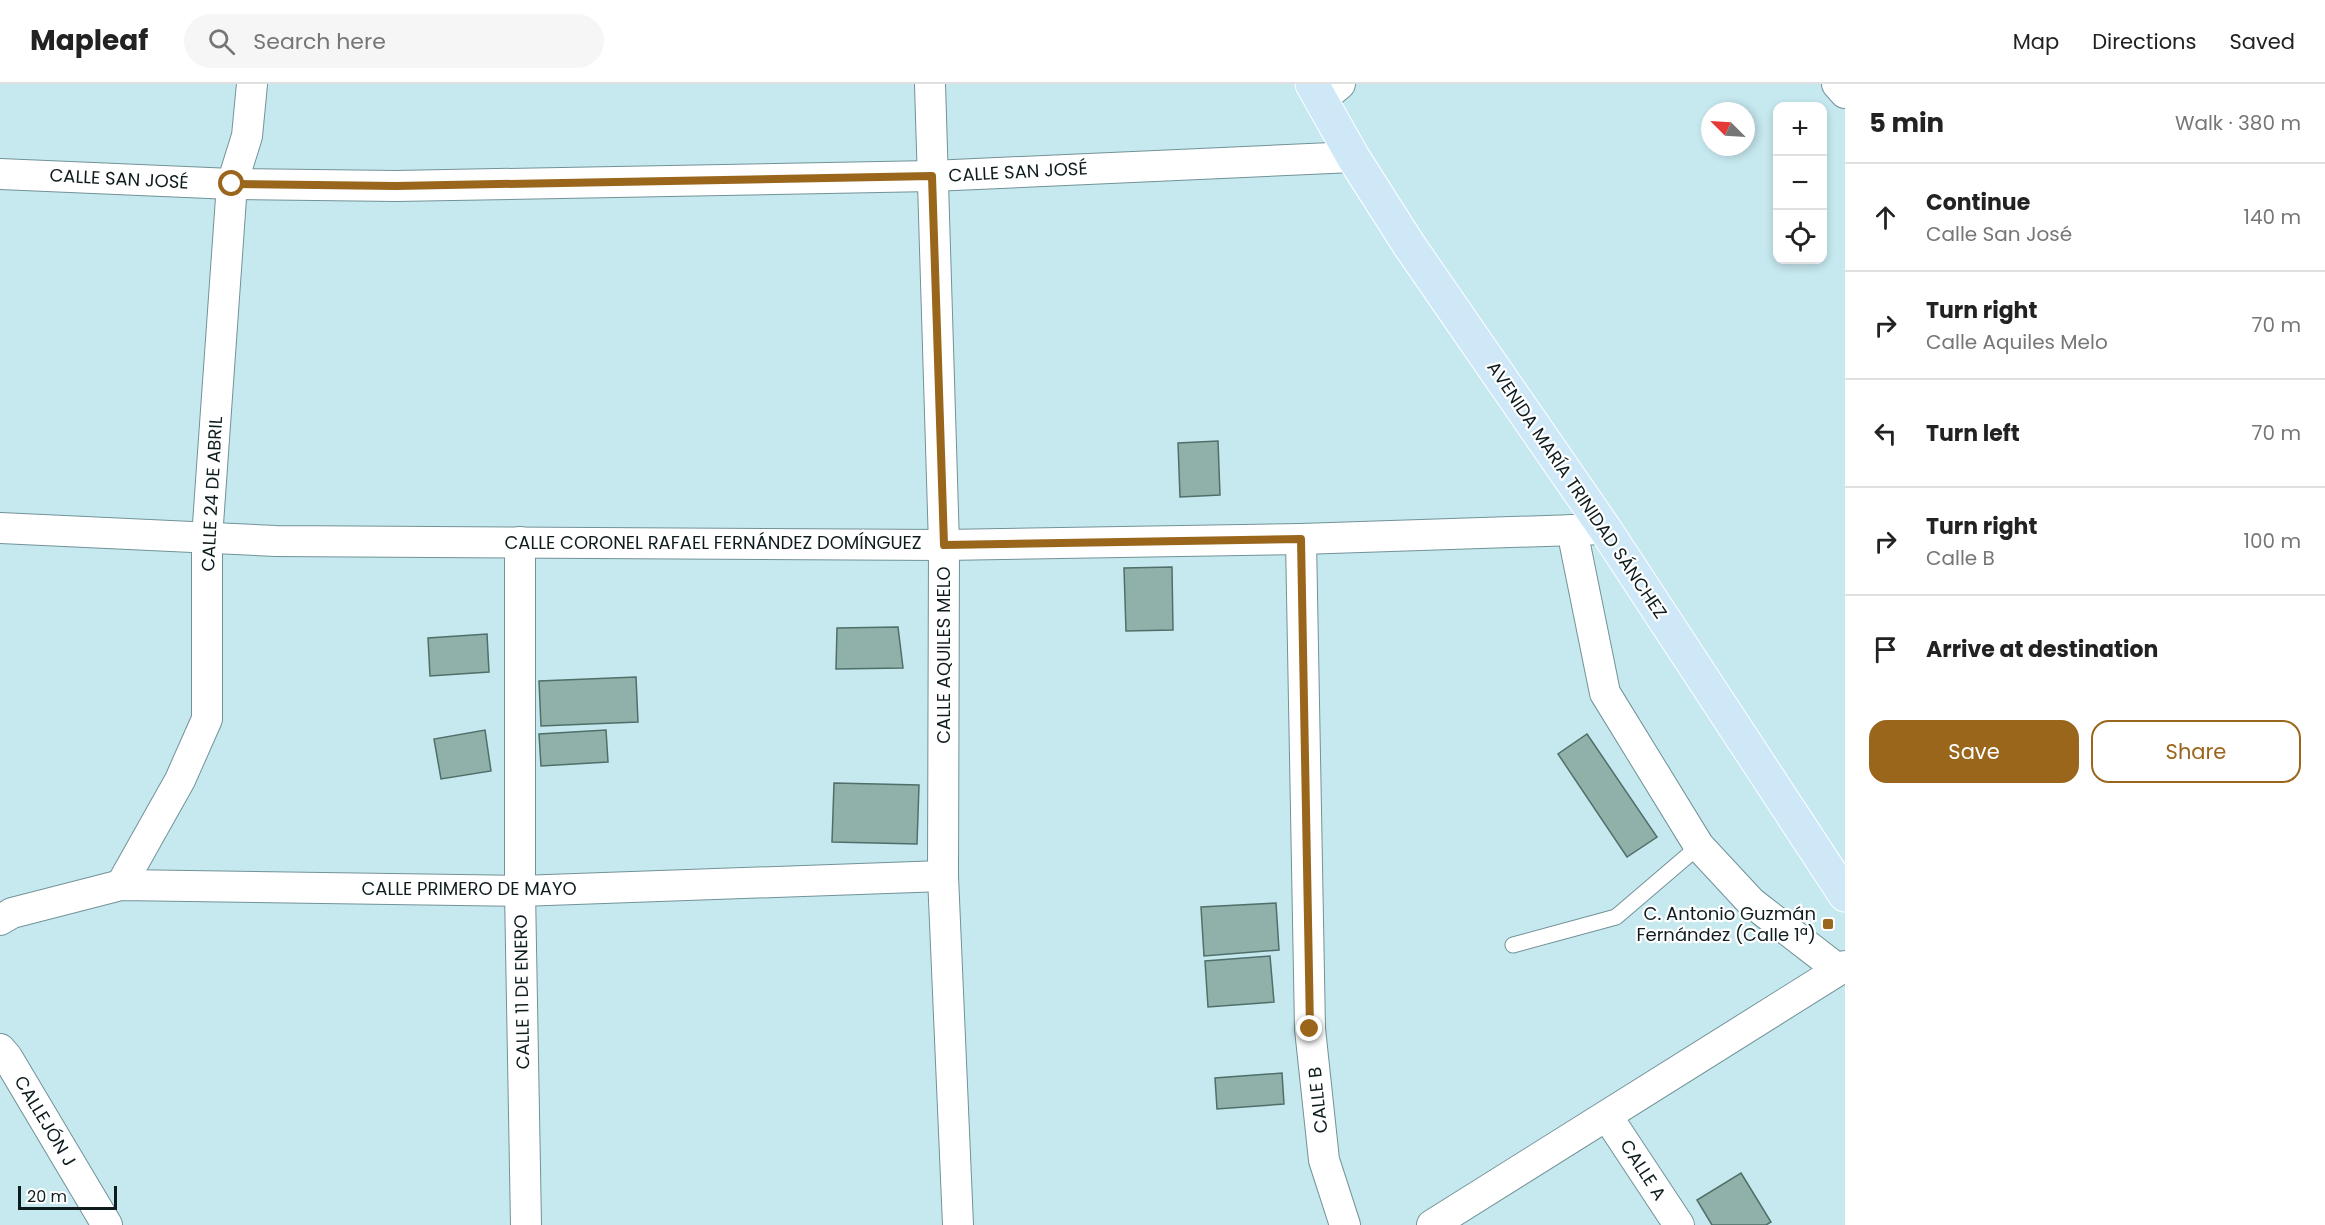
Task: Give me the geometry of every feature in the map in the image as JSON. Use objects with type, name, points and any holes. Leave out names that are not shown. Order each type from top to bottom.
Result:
[{"type":"main road","name":"AVENIDA MARÍA TRINIDAD SÁNCHEZ","points":[[1324,89],[1353,157],[1409,245],[1605,529],[1842,884]]},
{"type":"street","name":"CALLE 24 DE ABRIL","points":[[121,885],[180,780],[207,719],[207,538],[232,184],[247,136],[252,84]]},
{"type":"street","name":"CALLE AQUILES MELO","points":[[930,84],[944,545],[943,876],[958,1225]]},
{"type":"street","points":[[1837,84],[1845,93]]},
{"type":"street","name":"CALLE SAN JOSÉ","points":[[0,174],[232,184],[396,186],[932,176],[1353,157]]},
{"type":"street","name":"CALLE CORONEL RAFAEL FERNÁNDEZ DOMÍNGUEZ","points":[[0,528],[276,542],[944,545],[1301,539],[1605,529]]},
{"type":"street","points":[[1432,1225],[1842,968],[1751,902],[1699,846],[1605,693],[1572,530]]},
{"type":"street","name":"CALLE B","points":[[1301,539],[1310,1029],[1324,1160],[1345,1225]]},
{"type":"street","name":"CALLE 11 DE ENERO","points":[[520,543],[519,891],[526,1225]]},
{"type":"street","name":"CALLE PRIMERO DE MAYO","points":[[0,920],[12,913],[121,885],[519,891],[943,876]]},
{"type":"street","name":"CALLEJÓN J","points":[[0,1049],[7,1057],[107,1225]]},
{"type":"street","name":"CALLE A","points":[[1607,1116],[1679,1225]]},
{"type":"lane","points":[[1513,945],[1616,916],[1699,846]]},
{"type":"building","points":[[1218,441],[1220,495],[1180,497],[1178,443]]},
{"type":"building","points":[[1172,567],[1173,630],[1126,631],[1124,568]]},
{"type":"building","points":[[898,627],[903,668],[836,669],[837,628]]},
{"type":"building","points":[[487,634],[489,672],[430,676],[428,638]]},
{"type":"building","points":[[636,677],[638,722],[541,726],[539,681]]},
{"type":"building","points":[[485,730],[491,771],[441,779],[434,739]]},
{"type":"building","points":[[606,730],[608,762],[541,766],[539,734]]},
{"type":"building","points":[[1587,734],[1657,837],[1627,857],[1558,754]]},
{"type":"building","points":[[834,783],[919,785],[917,844],[832,842]]},
{"type":"building","points":[[1276,903],[1279,950],[1204,956],[1201,907]]},
{"type":"building","points":[[1270,956],[1274,1002],[1208,1007],[1205,961]]},
{"type":"building","points":[[1282,1073],[1284,1104],[1217,1109],[1215,1078]]},
{"type":"building","points":[[1741,1173],[1771,1222],[1766,1225],[1712,1225],[1697,1200]]},
{"type":"place","name":"C. Antonio Guzmán Fernández (Calle 1ª)","points":[[1828,924]]},
{"type":"route","points":[[232,184],[396,186],[932,176],[944,545],[1301,539],[1310,1029]]}]
